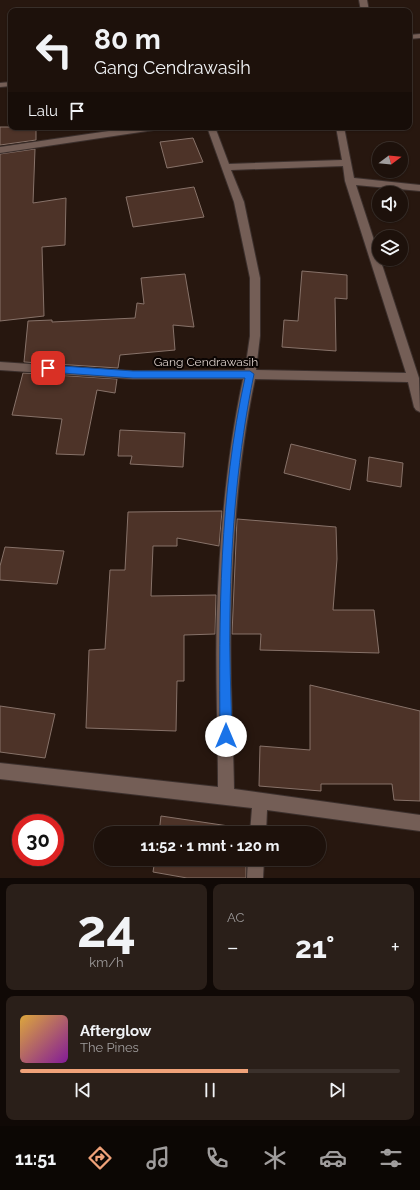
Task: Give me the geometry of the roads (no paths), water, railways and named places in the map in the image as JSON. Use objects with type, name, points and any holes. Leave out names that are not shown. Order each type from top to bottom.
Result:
[{"type":"street","points":[[0,150],[134,130]]},
{"type":"street","points":[[212,130],[239,202],[255,278],[256,336],[240,422],[232,494],[224,611],[226,797]]},
{"type":"street","points":[[340,130],[350,181],[413,378],[420,407]]},
{"type":"street","points":[[226,167],[346,163]]},
{"type":"street","points":[[350,181],[420,188]]},
{"type":"street","name":"Gang Cendrawasih","points":[[0,366],[133,375],[250,374],[413,378]]},
{"type":"street","points":[[0,771],[226,797],[420,823]]},
{"type":"street","points":[[258,826],[260,802]]},
{"type":"street","points":[[255,878],[256,866]]}]
